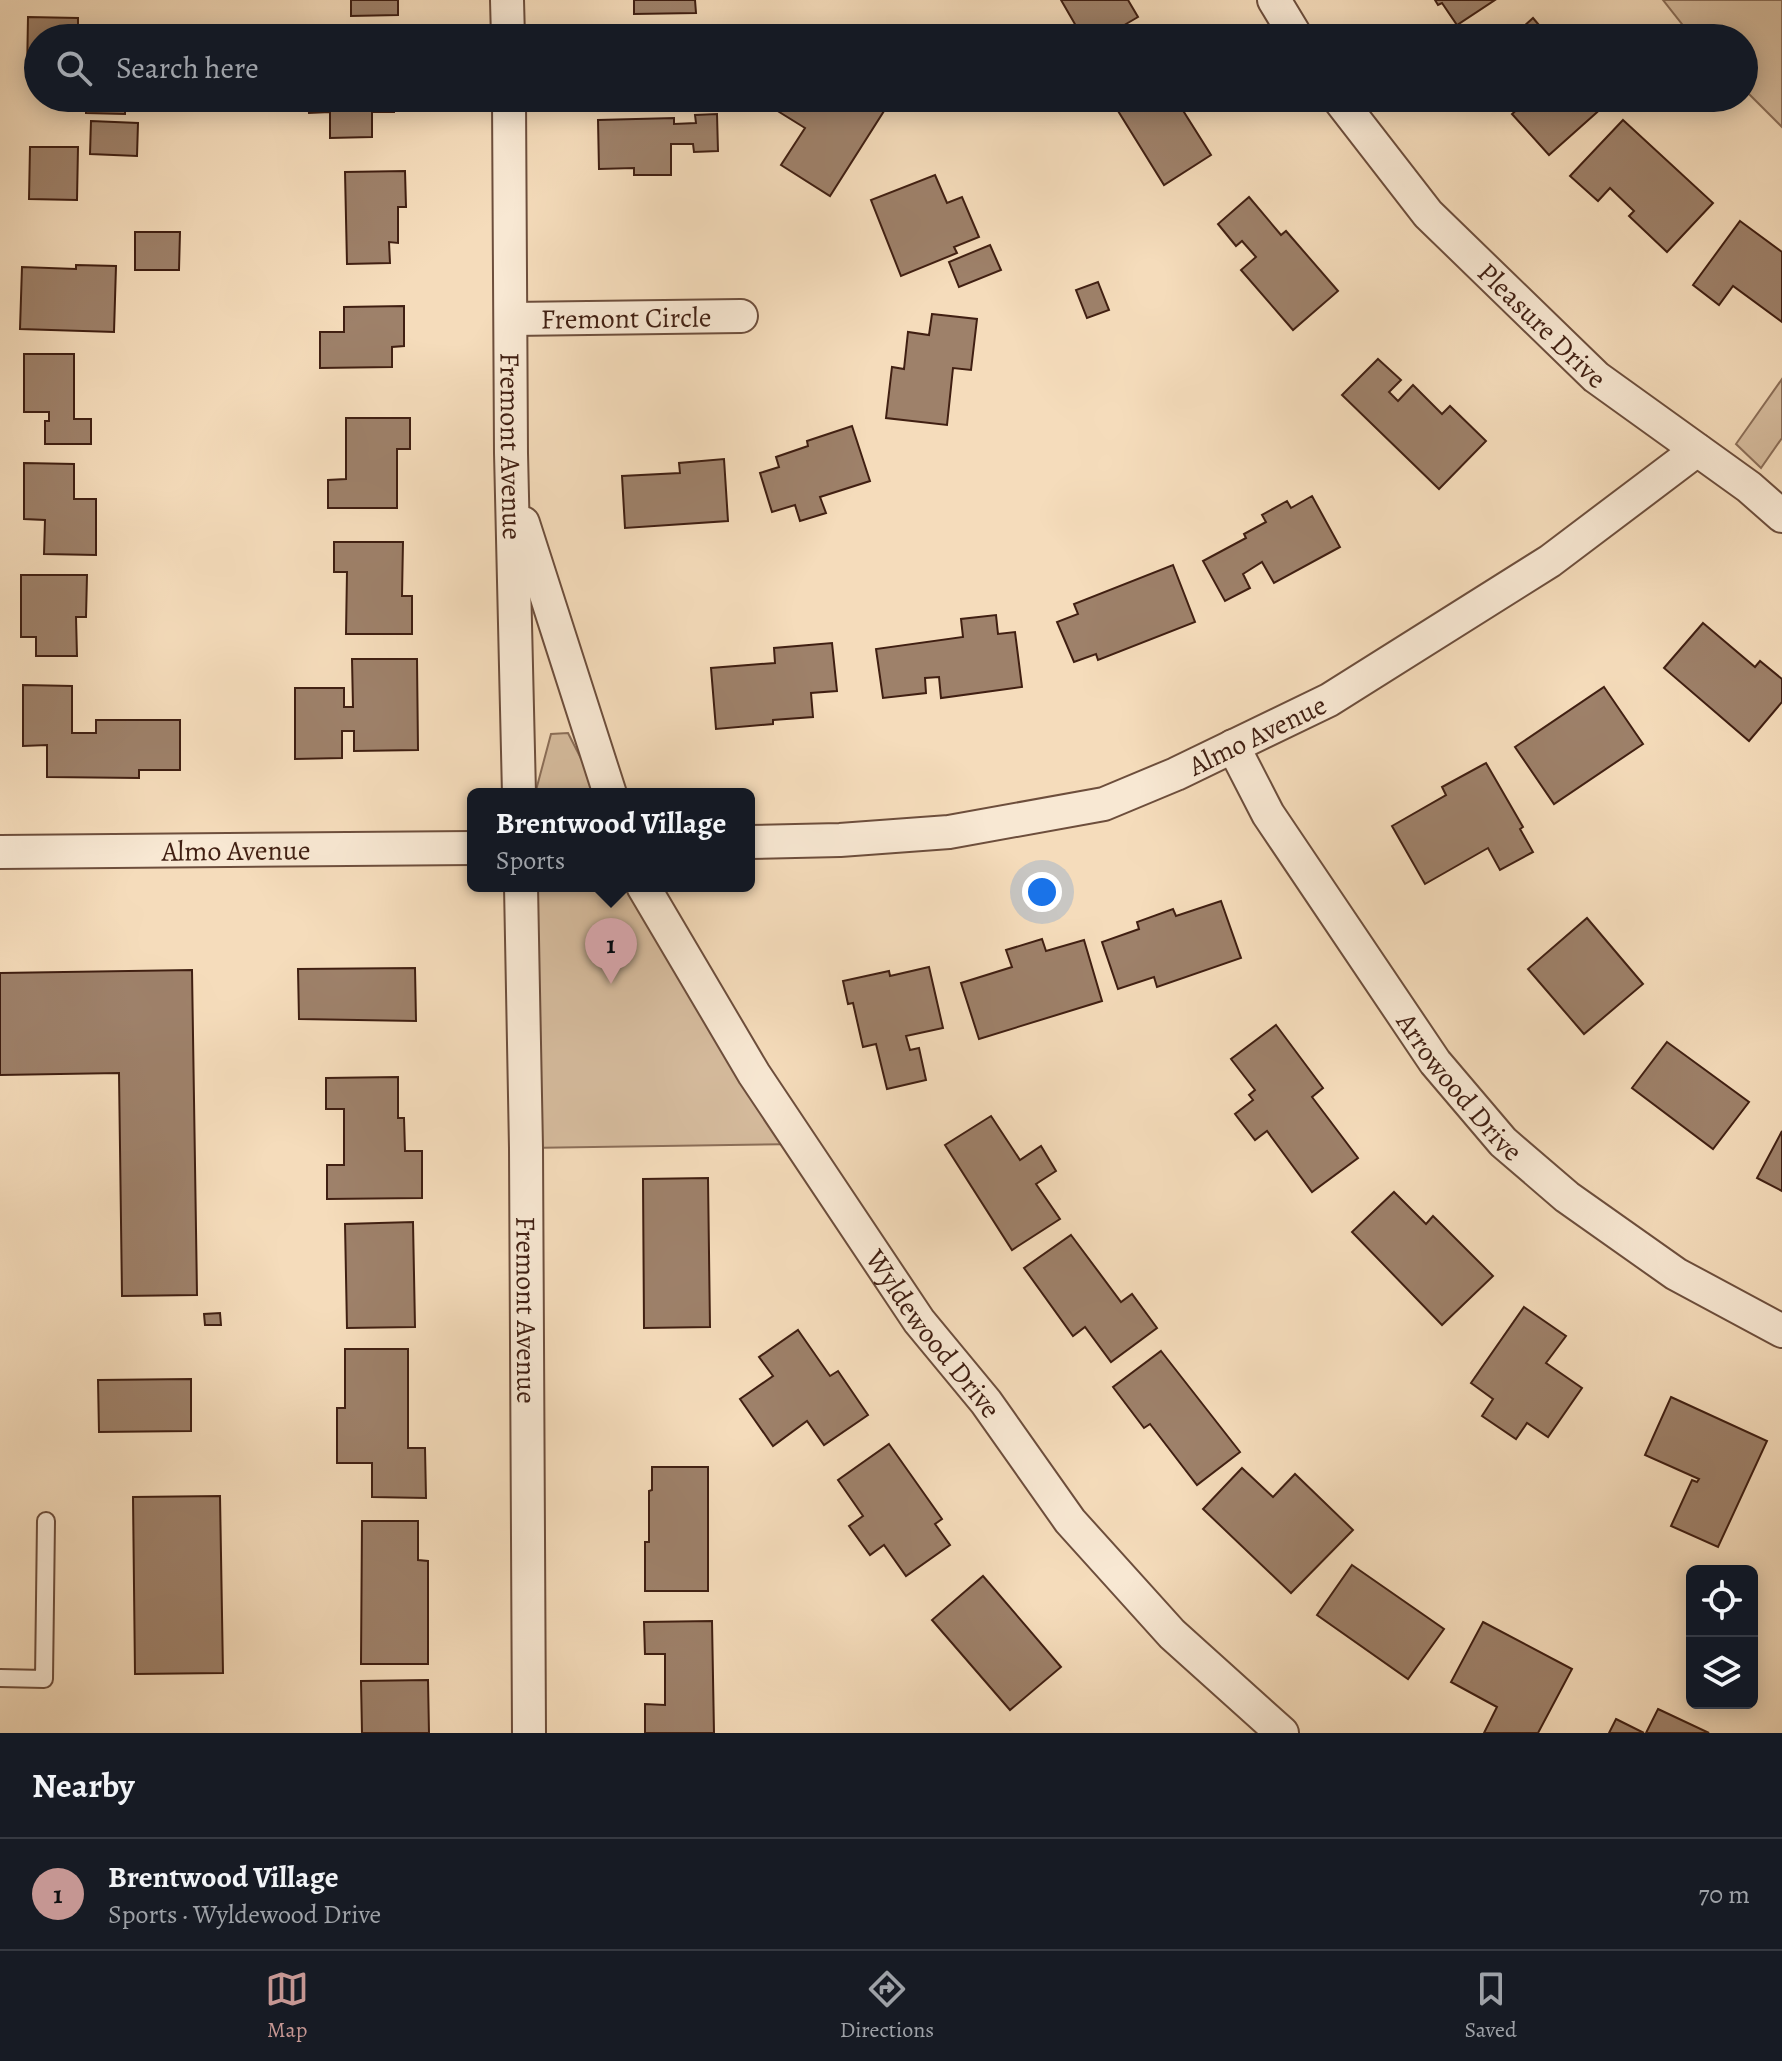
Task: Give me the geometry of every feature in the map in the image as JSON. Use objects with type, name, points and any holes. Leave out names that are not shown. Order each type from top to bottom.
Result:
[{"type":"street","points":[[507,0],[508,24]]},
{"type":"street","points":[[1274,0],[1289,24]]},
{"type":"street","name":"Fremont Avenue","points":[[509,112],[512,488],[519,788]]},
{"type":"street","name":"Pleasure Drive","points":[[1349,112],[1428,214],[1596,377],[1749,487],[1782,516]]},
{"type":"street","name":"Fremont Circle","points":[[512,319],[741,316]]},
{"type":"street","name":"Almo Avenue","points":[[755,842],[840,840],[949,832],[1104,804],[1329,700],[1550,561],[1697,450]]},
{"type":"street","points":[[512,488],[608,788]]},
{"type":"street","name":"Arrowood Drive","points":[[1233,746],[1268,814],[1435,1062],[1503,1142],[1567,1197],[1676,1274],[1782,1331]]},
{"type":"street","name":"Almo Avenue","points":[[0,852],[467,848]]},
{"type":"street","name":"Fremont Avenue","points":[[521,892],[529,1733]]},
{"type":"street","name":"Wyldewood Drive","points":[[647,892],[754,1074],[919,1321],[986,1402],[1070,1521],[1172,1634],[1282,1733]]},
{"type":"lane","points":[[0,1678],[44,1679],[46,1521]]},
{"type":"shaded area","points":[[1663,0],[1782,0],[1782,127],[1758,103],[1758,24],[1682,24]]},
{"type":"shaded area","points":[[1782,379],[1782,438],[1761,468],[1736,444]]},
{"type":"shaded area","points":[[568,733],[596,788],[537,788],[551,734]]},
{"type":"shaded area","points":[[521,892],[647,892],[802,1144],[526,1148]]},
{"type":"building","points":[[351,0],[398,0],[398,15],[351,16]]},
{"type":"building","points":[[634,0],[695,0],[696,13],[634,14]]},
{"type":"building","points":[[1061,0],[1128,0],[1138,17],[1126,24],[1075,24]]},
{"type":"building","points":[[1435,0],[1495,0],[1459,24],[1442,3],[1438,5]]},
{"type":"building","points":[[28,17],[78,18],[78,24],[28,24]]},
{"type":"building","points":[[125,112],[125,114],[86,113]]},
{"type":"building","points":[[330,112],[372,112],[372,137],[330,138]]},
{"type":"building","points":[[779,112],[883,112],[830,196],[781,165],[805,128]]},
{"type":"building","points":[[1119,112],[1184,112],[1211,155],[1164,185]]},
{"type":"building","points":[[1514,112],[1597,112],[1549,155],[1512,114]]},
{"type":"building","points":[[717,114],[718,151],[694,152],[693,144],[671,144],[671,175],[634,175],[634,168],[599,169],[598,120],[674,118],[674,124],[696,123],[695,115]]},
{"type":"building","points":[[1623,120],[1713,203],[1667,252],[1629,216],[1634,211],[1610,188],[1598,201],[1570,176]]},
{"type":"building","points":[[91,121],[138,123],[137,156],[90,154]]},
{"type":"building","points":[[30,147],[78,147],[77,200],[29,199]]},
{"type":"building","points":[[405,171],[406,207],[398,207],[398,243],[389,242],[390,263],[347,264],[345,172]]},
{"type":"building","points":[[935,175],[947,203],[962,197],[979,237],[954,247],[957,253],[901,276],[871,200]]},
{"type":"building","points":[[1249,197],[1281,235],[1286,231],[1338,291],[1293,330],[1241,270],[1256,257],[1242,241],[1236,246],[1218,224]]},
{"type":"building","points":[[1740,221],[1782,252],[1782,322],[1733,286],[1719,305],[1693,285]]},
{"type":"building","points":[[135,232],[180,232],[179,270],[135,270]]},
{"type":"building","points":[[990,245],[1001,270],[959,287],[949,262]]},
{"type":"building","points":[[76,265],[116,266],[114,332],[20,329],[22,267],[76,269]]},
{"type":"building","points":[[1098,282],[1109,310],[1087,318],[1076,290]]},
{"type":"building","points":[[404,306],[404,346],[392,347],[392,367],[320,368],[320,332],[344,332],[344,307]]},
{"type":"building","points":[[932,314],[977,319],[971,370],[953,368],[947,425],[886,418],[892,367],[904,369],[908,332],[929,335]]},
{"type":"building","points":[[24,354],[74,354],[74,419],[91,419],[91,444],[45,444],[45,421],[49,421],[49,412],[24,412]]},
{"type":"building","points":[[1378,359],[1401,380],[1389,392],[1398,401],[1413,385],[1442,414],[1450,406],[1486,441],[1439,489],[1342,395]]},
{"type":"building","points":[[346,418],[410,418],[410,449],[397,449],[397,508],[328,508],[328,480],[346,479]]},
{"type":"building","points":[[852,426],[870,481],[820,497],[826,513],[800,521],[795,505],[772,512],[760,473],[779,467],[776,457],[808,446],[807,441]]},
{"type":"building","points":[[724,459],[728,521],[625,528],[622,476],[680,473],[679,463]]},
{"type":"building","points":[[24,463],[74,464],[74,499],[96,499],[96,555],[44,554],[45,520],[24,519]]},
{"type":"building","points":[[1312,496],[1340,547],[1274,583],[1262,562],[1243,574],[1250,588],[1225,601],[1203,561],[1246,538],[1244,534],[1266,522],[1262,515],[1287,501],[1291,508]]},
{"type":"building","points":[[334,542],[403,542],[402,596],[412,596],[412,634],[346,634],[347,572],[334,572]]},
{"type":"building","points":[[1173,565],[1195,622],[1098,660],[1096,654],[1074,662],[1057,622],[1078,614],[1074,604]]},
{"type":"building","points":[[21,575],[87,575],[86,617],[76,617],[77,656],[36,656],[36,637],[21,637]]},
{"type":"building","points":[[996,615],[998,634],[1015,632],[1022,687],[941,698],[939,677],[925,678],[926,693],[883,698],[876,649],[963,637],[961,619]]},
{"type":"building","points":[[1703,623],[1755,667],[1760,661],[1782,679],[1782,702],[1749,741],[1664,668]]},
{"type":"building","points":[[832,643],[837,691],[811,693],[813,717],[716,729],[711,668],[775,663],[774,648]]},
{"type":"building","points":[[352,659],[417,659],[418,750],[354,751],[354,731],[342,731],[342,758],[295,759],[295,688],[344,688],[344,707],[353,707]]},
{"type":"building","points":[[23,685],[72,686],[72,733],[96,733],[96,720],[180,720],[180,770],[139,770],[139,778],[47,777],[47,745],[23,746]]},
{"type":"building","points":[[1604,687],[1643,744],[1554,804],[1515,747]]},
{"type":"building","points":[[1486,763],[1523,827],[1520,829],[1533,852],[1500,870],[1488,848],[1425,884],[1392,826],[1446,795],[1442,787]]},
{"type":"building","points":[[1221,901],[1241,958],[1157,987],[1154,977],[1118,989],[1102,942],[1139,929],[1137,922],[1173,909],[1176,916]]},
{"type":"building","points":[[1587,918],[1643,984],[1584,1034],[1528,969]]},
{"type":"building","points":[[1042,939],[1046,951],[1084,940],[1102,1001],[979,1039],[961,983],[1012,967],[1006,950]]},
{"type":"building","points":[[929,967],[943,1028],[906,1036],[910,1050],[919,1048],[926,1080],[887,1089],[876,1044],[863,1047],[853,1003],[848,1004],[843,981],[889,971],[890,976]]},
{"type":"building","points":[[415,968],[416,1021],[299,1019],[298,969]]},
{"type":"building","points":[[192,970],[197,1295],[122,1296],[119,1073],[0,1075],[0,973]]},
{"type":"building","points":[[1276,1025],[1323,1088],[1312,1097],[1358,1158],[1312,1192],[1267,1131],[1255,1140],[1235,1114],[1253,1100],[1249,1095],[1255,1090],[1231,1059]]},
{"type":"building","points":[[1667,1042],[1749,1102],[1713,1149],[1632,1088]]},
{"type":"building","points":[[398,1077],[398,1118],[404,1118],[405,1151],[422,1151],[422,1198],[327,1199],[327,1165],[344,1165],[344,1109],[326,1109],[326,1078]]},
{"type":"building","points":[[991,1116],[1020,1160],[1041,1146],[1056,1171],[1036,1184],[1060,1219],[1012,1250],[945,1145]]},
{"type":"building","points":[[1782,1131],[1782,1191],[1757,1178]]},
{"type":"building","points":[[708,1178],[710,1327],[644,1328],[643,1179]]},
{"type":"building","points":[[1394,1192],[1426,1224],[1433,1216],[1493,1276],[1442,1325],[1352,1232]]},
{"type":"building","points":[[413,1222],[415,1327],[347,1328],[345,1224]]},
{"type":"building","points":[[1071,1235],[1121,1302],[1132,1294],[1157,1328],[1111,1362],[1085,1327],[1073,1336],[1024,1268]]},
{"type":"building","points":[[1524,1307],[1566,1336],[1546,1363],[1582,1388],[1548,1437],[1527,1423],[1516,1439],[1482,1416],[1493,1399],[1471,1383]]},
{"type":"building","points":[[220,1313],[221,1325],[205,1325],[204,1314]]},
{"type":"building","points":[[798,1330],[830,1376],[838,1371],[868,1415],[824,1445],[807,1421],[773,1446],[740,1399],[773,1376],[759,1357]]},
{"type":"building","points":[[345,1349],[408,1349],[408,1448],[425,1448],[426,1498],[372,1497],[372,1463],[337,1463],[337,1408],[345,1408]]},
{"type":"building","points":[[1161,1351],[1240,1452],[1197,1485],[1150,1424],[1144,1428],[1113,1387]]},
{"type":"building","points":[[191,1379],[191,1431],[99,1432],[98,1380]]},
{"type":"building","points":[[1671,1397],[1767,1441],[1718,1547],[1671,1526],[1692,1480],[1697,1482],[1699,1479],[1645,1455]]},
{"type":"building","points":[[889,1444],[942,1519],[935,1524],[950,1545],[906,1576],[884,1545],[870,1555],[849,1526],[863,1516],[838,1480]]},
{"type":"building","points":[[652,1467],[708,1467],[708,1591],[645,1591],[645,1542],[649,1542]]},
{"type":"building","points":[[1242,1468],[1273,1497],[1295,1474],[1353,1530],[1291,1593],[1203,1509]]},
{"type":"building","points":[[220,1496],[223,1673],[135,1674],[133,1497]]},
{"type":"building","points":[[362,1521],[418,1521],[418,1560],[428,1561],[428,1664],[361,1664]]},
{"type":"building","points":[[1352,1565],[1444,1629],[1408,1679],[1317,1615]]},
{"type":"building","points":[[983,1576],[1061,1667],[1010,1710],[932,1620]]},
{"type":"building","points":[[712,1621],[714,1733],[645,1733],[645,1704],[665,1705],[665,1654],[645,1654],[644,1622]]},
{"type":"building","points":[[1483,1622],[1572,1669],[1538,1733],[1484,1733],[1497,1707],[1451,1682]]},
{"type":"building","points":[[428,1680],[429,1733],[362,1733],[361,1681]]},
{"type":"building","points":[[1658,1709],[1709,1733],[1646,1733]]},
{"type":"building","points":[[1616,1719],[1644,1733],[1609,1733]]},
{"type":"place","name":"Brentwood Village","points":[[611,984]]}]
